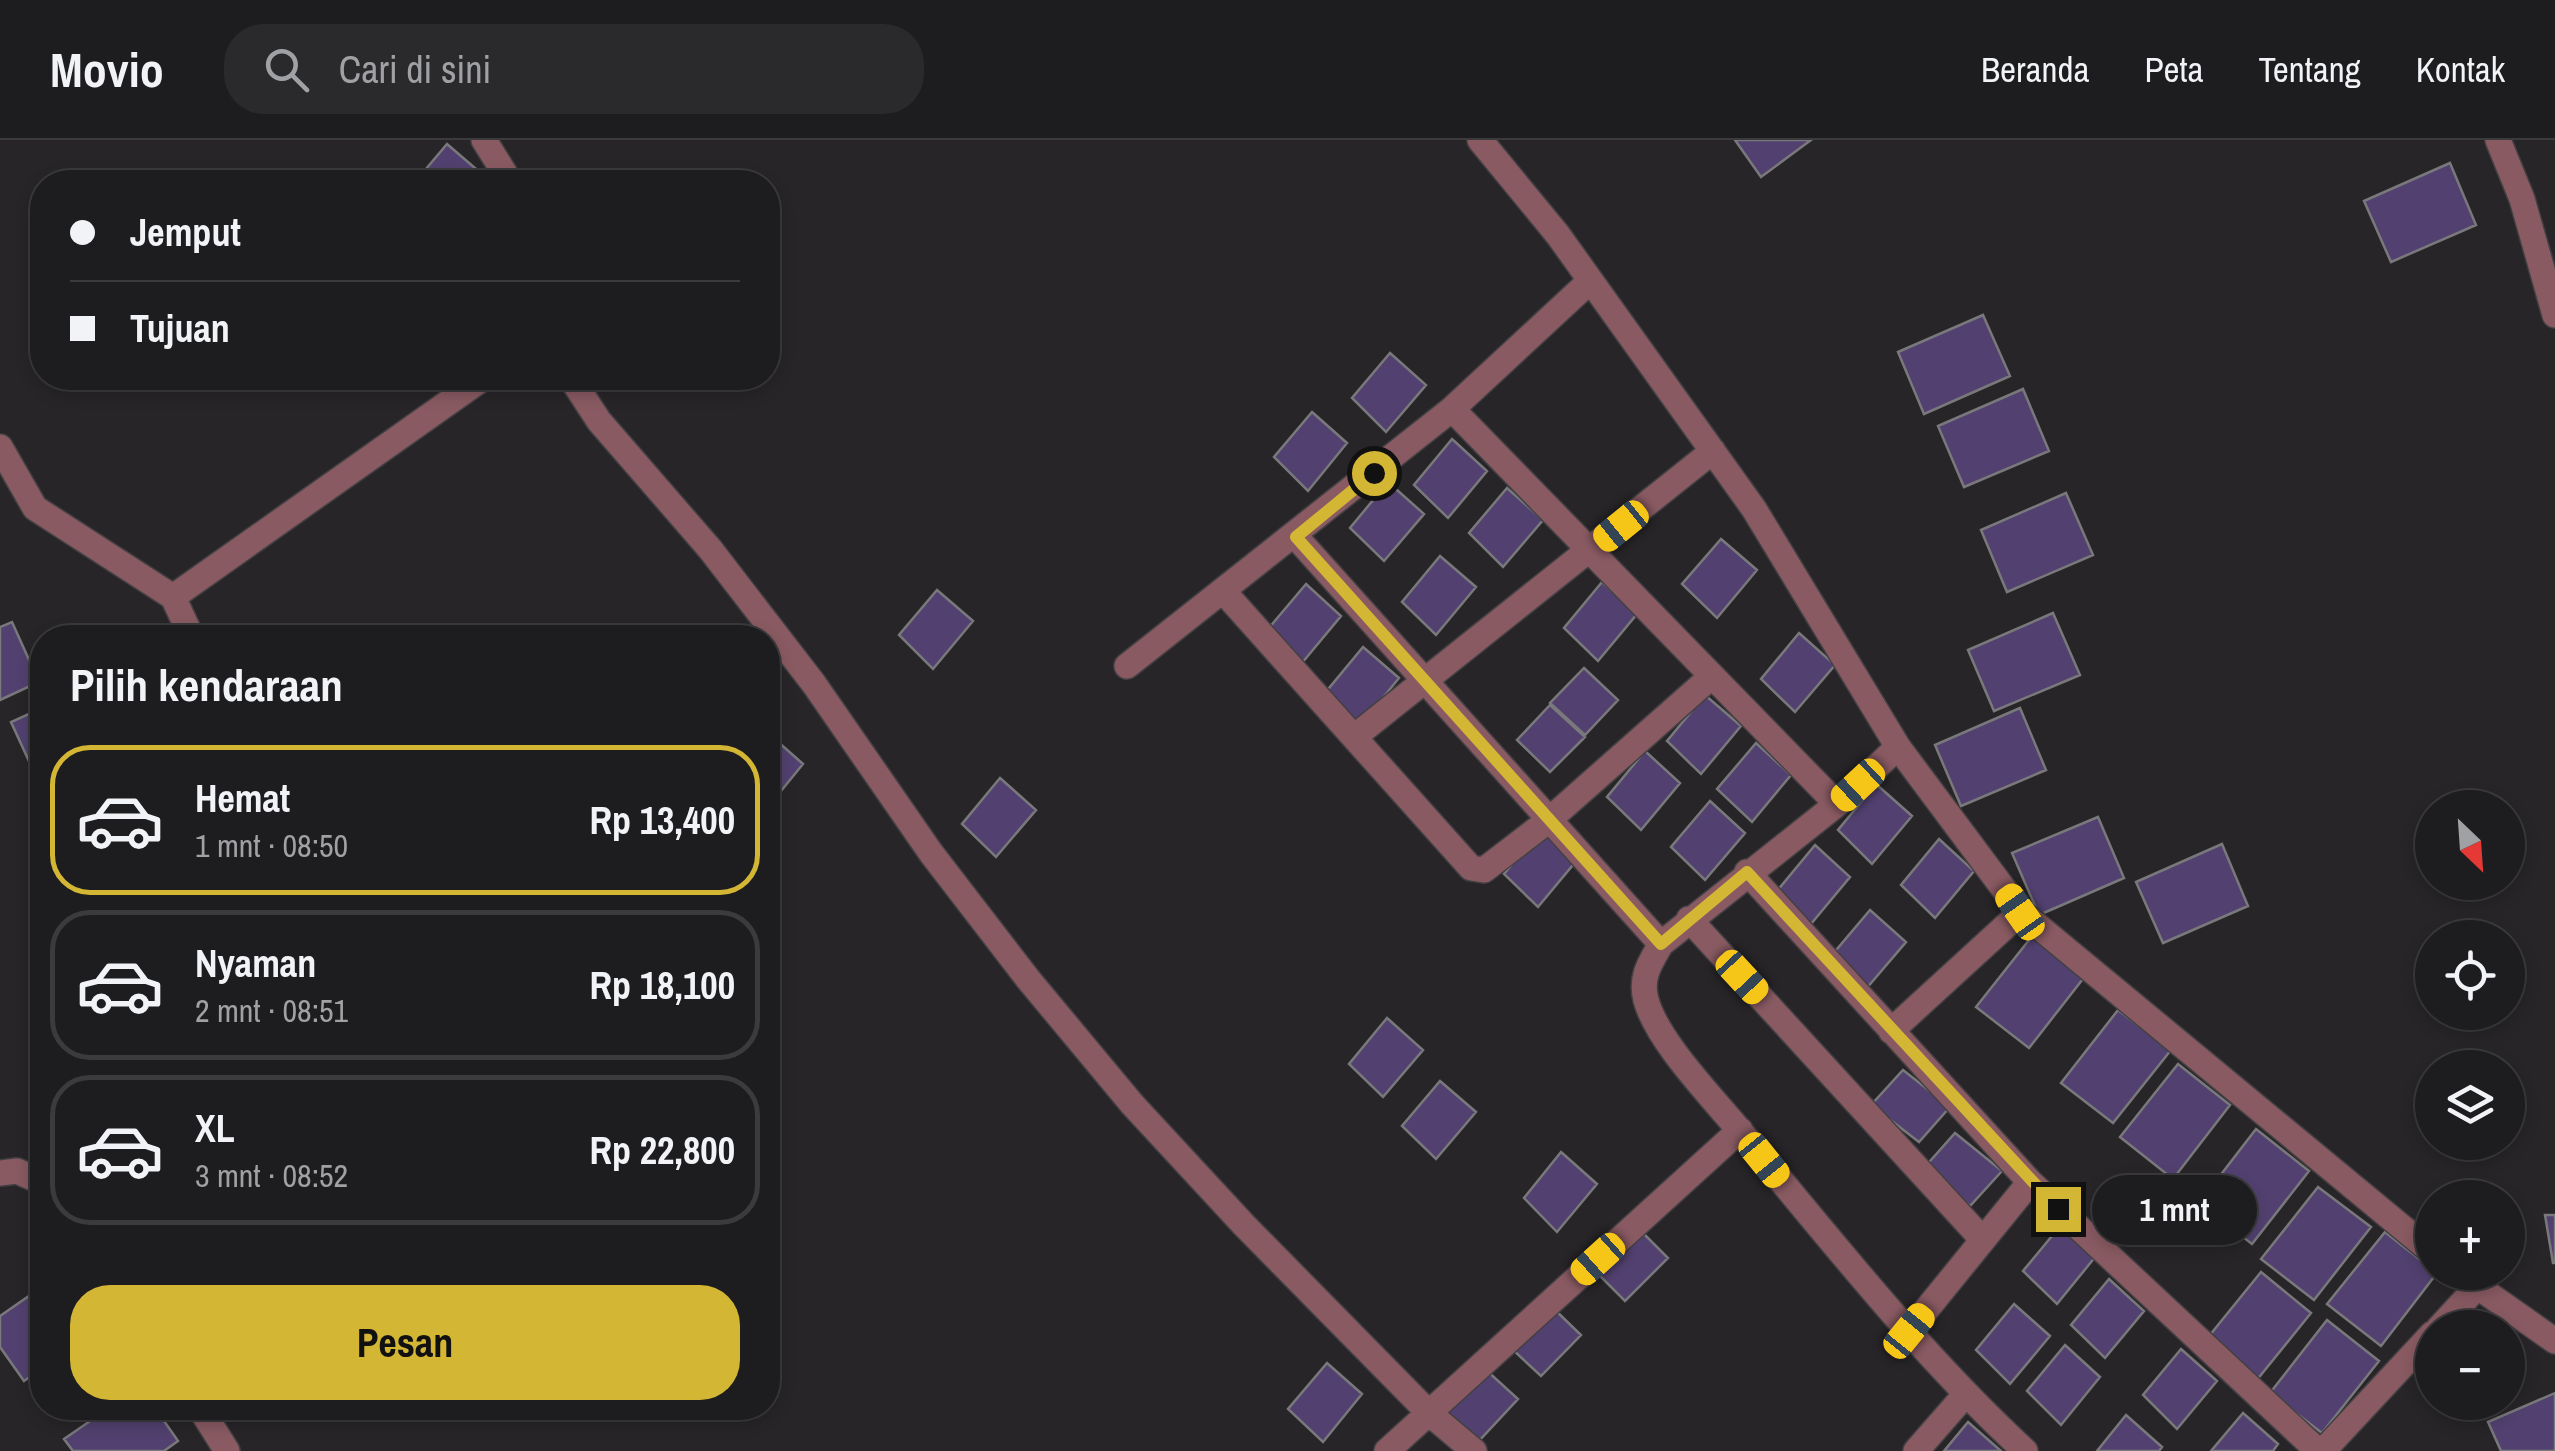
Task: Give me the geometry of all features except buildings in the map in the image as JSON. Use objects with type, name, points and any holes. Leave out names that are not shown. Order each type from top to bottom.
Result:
[{"type":"street","points":[[484,140],[503,170]]},
{"type":"street","points":[[1480,140],[1590,281],[1754,508],[1898,748],[2020,912],[2415,1238]]},
{"type":"street","points":[[2498,140],[2522,199],[2555,314]]},
{"type":"street","points":[[1127,666],[1296,537],[1452,409],[1590,281]]},
{"type":"street","points":[[173,597],[466,390]]},
{"type":"street","points":[[579,390],[600,421],[710,549],[769,625]]},
{"type":"street","points":[[1452,409],[1837,804]]},
{"type":"street","points":[[0,447],[36,508],[173,597],[186,625]]},
{"type":"street","points":[[1354,737],[1427,683],[1713,451]]},
{"type":"street","points":[[1296,537],[1661,944]]},
{"type":"street","points":[[1224,592],[1471,868],[1484,870],[1496,865],[1712,676]]},
{"type":"street","points":[[780,640],[931,854],[1028,979],[1206,1185],[1429,1413],[1474,1451]]},
{"type":"street","points":[[1898,748],[1837,804],[1688,918],[1661,944],[1643,976],[1646,1003],[1695,1076],[1909,1331],[1965,1395],[2026,1451]]},
{"type":"street","points":[[1747,872],[2030,1182],[2320,1451],[2415,1352]]},
{"type":"street","points":[[1892,1030],[2020,912]]},
{"type":"street","points":[[1688,918],[1983,1240]]},
{"type":"street","points":[[1387,1451],[1740,1130]]},
{"type":"street","points":[[0,1173],[18,1171],[30,1176]]},
{"type":"street","points":[[1909,1331],[2030,1182]]},
{"type":"street","points":[[2481,1290],[2555,1340]]},
{"type":"street","points":[[1916,1451],[1965,1395]]},
{"type":"street","points":[[206,1420],[221,1449]]},
{"type":"route","points":[[1374,473],[1296,537],[1661,944],[1747,872],[2058,1209]]}]
